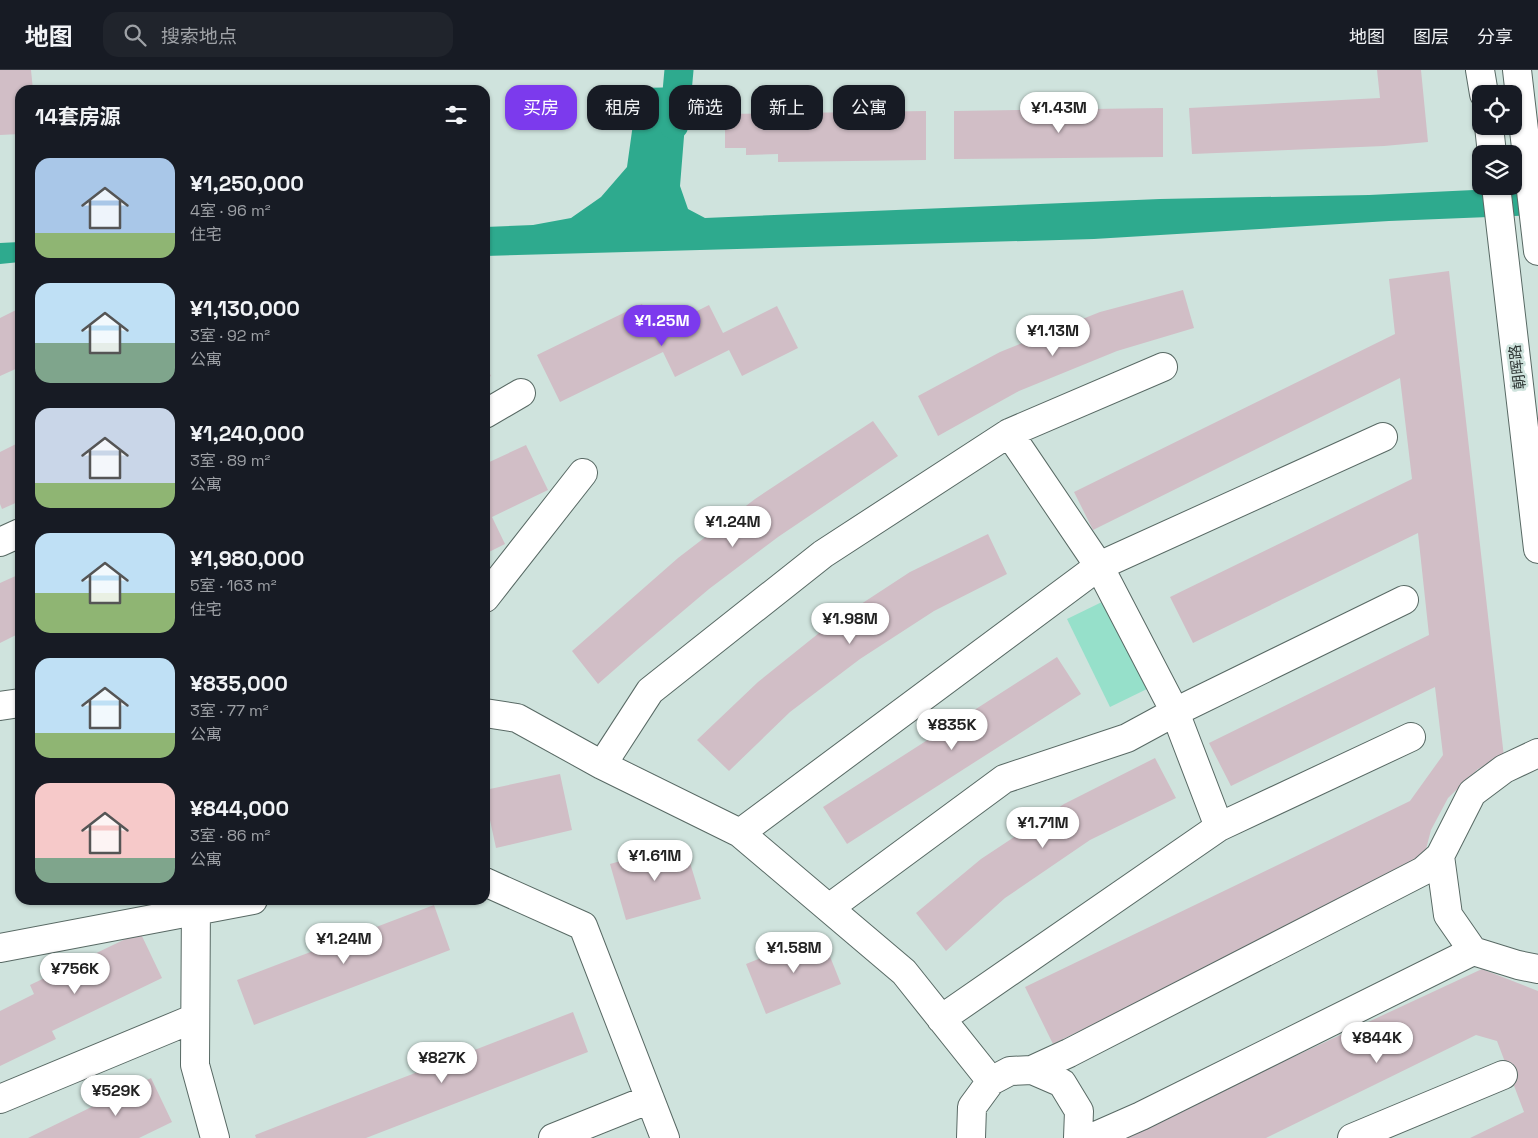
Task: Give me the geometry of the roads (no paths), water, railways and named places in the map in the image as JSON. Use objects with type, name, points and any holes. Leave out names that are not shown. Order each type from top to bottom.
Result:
[{"type":"main road","points":[[1480,70],[1482,85]]},
{"type":"main road","points":[[1517,70],[1538,251]]},
{"type":"main road","name":"朝晖路","points":[[1497,195],[1538,549]]},
{"type":"main road","points":[[602,765],[650,691],[823,554],[1009,433],[1163,367]]},
{"type":"main road","points":[[490,411],[521,393]]},
{"type":"main road","points":[[1009,433],[1099,566],[1175,712],[1219,827]]},
{"type":"main road","points":[[740,833],[1099,566],[1383,437]]},
{"type":"main road","points":[[490,592],[583,473]]},
{"type":"main road","points":[[0,542],[15,535]]},
{"type":"main road","points":[[829,908],[1004,779],[1127,738],[1175,712],[1404,600]]},
{"type":"main road","points":[[0,706],[15,704]]},
{"type":"main road","points":[[490,714],[517,718],[602,765],[740,833],[904,972],[990,1082]]},
{"type":"main road","points":[[941,1018],[1219,827],[1411,738]]},
{"type":"main road","points":[[971,1138],[972,1107],[990,1082],[1010,1072],[1032,1070],[1069,1053],[1423,871],[1440,856],[1472,793],[1504,769],[1538,753]]},
{"type":"main road","points":[[1440,856],[1448,914],[1473,951],[1538,969]]},
{"type":"main road","points":[[490,884],[583,926],[665,1138]]},
{"type":"main road","points":[[0,948],[196,905],[195,1065],[209,1132]]},
{"type":"main road","points":[[1091,1138],[1150,1111],[1473,951]]},
{"type":"main road","points":[[0,1099],[195,1018]]},
{"type":"main road","points":[[1032,1070],[1062,1083],[1079,1111],[1078,1138]]},
{"type":"main road","points":[[1352,1138],[1503,1075]]},
{"type":"main road","points":[[553,1138],[650,1099]]},
{"type":"waterway","points":[[678,85],[679,70]]}]
